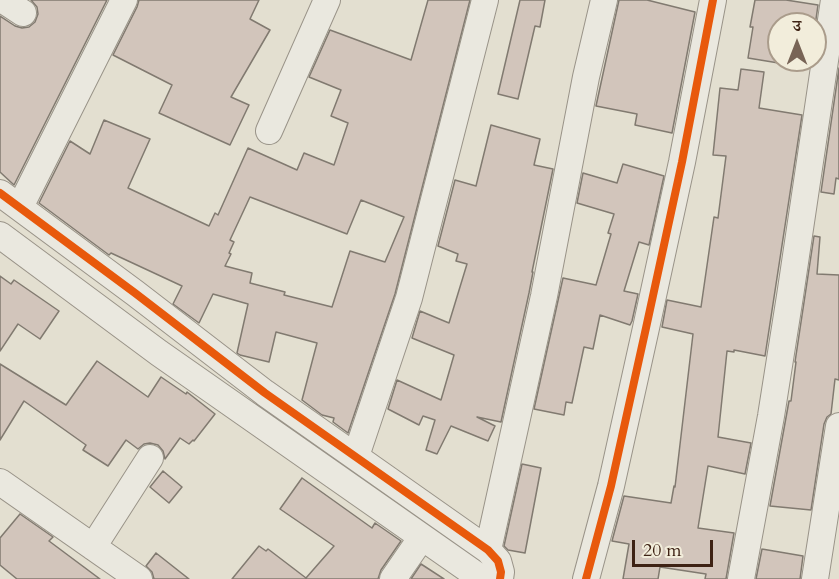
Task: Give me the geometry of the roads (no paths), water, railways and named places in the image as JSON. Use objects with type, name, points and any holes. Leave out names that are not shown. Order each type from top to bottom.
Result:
[{"type":"street","points":[[124,0],[10,200],[266,393],[488,550],[498,561],[500,579]]},
{"type":"street","points":[[269,131],[327,0]]},
{"type":"street","points":[[356,456],[409,298],[485,0]]},
{"type":"street","points":[[488,550],[544,296],[586,77],[604,0]]},
{"type":"street","points":[[586,579],[611,486],[646,328],[682,162],[713,0]]},
{"type":"street","points":[[741,579],[771,416],[834,0]]},
{"type":"street","points":[[0,235],[159,353],[482,579]]},
{"type":"street","points":[[815,579],[839,426]]},
{"type":"street","points":[[93,547],[150,458]]},
{"type":"street","points":[[0,483],[139,579]]},
{"type":"street","points":[[393,579],[422,537]]}]
